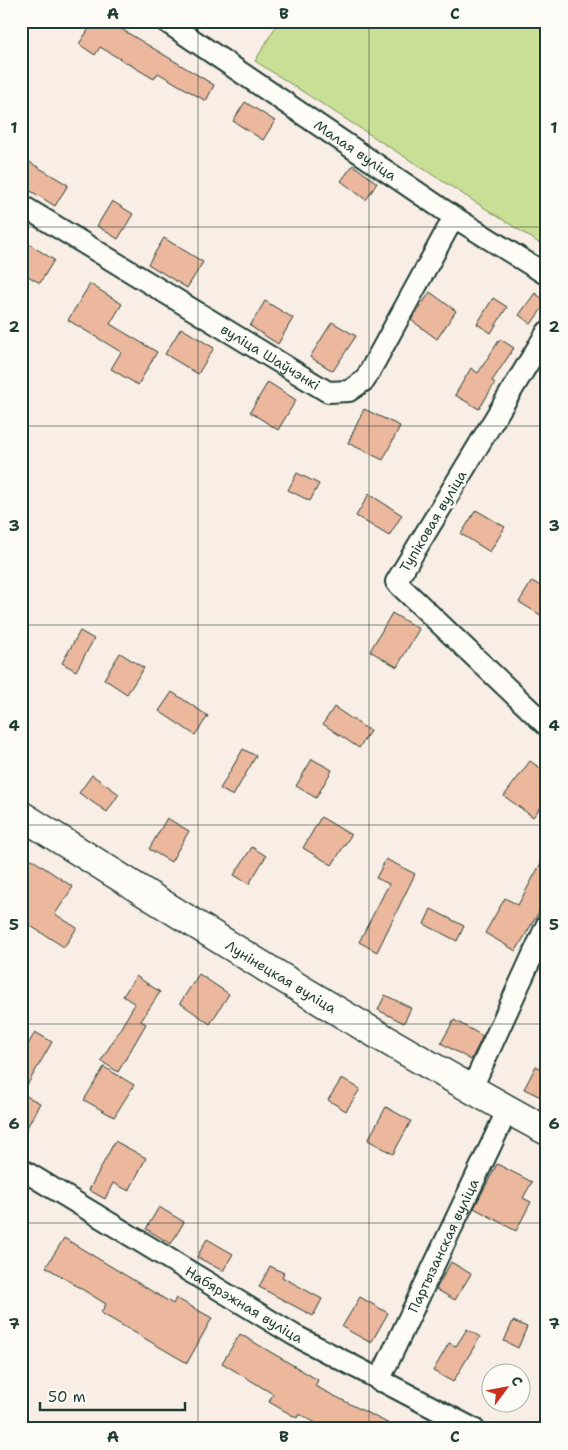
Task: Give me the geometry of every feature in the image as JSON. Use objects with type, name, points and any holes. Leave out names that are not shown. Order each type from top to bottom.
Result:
[{"type":"main road","name":"Лунінецкая вуліца","points":[[21,815],[189,921],[471,1090],[547,1130]]},
{"type":"street","name":"Малая вуліца","points":[[165,21],[454,217],[547,275]]},
{"type":"street","name":"вуліца Шаўчэнкі","points":[[21,205],[328,392],[349,391],[364,380],[454,217]]},
{"type":"street","name":"Тупіковая вуліца","points":[[547,332],[396,582],[547,726]]},
{"type":"street","points":[[471,1090],[547,924]]},
{"type":"street","name":"Партызанская вуліца","points":[[379,1381],[508,1110]]},
{"type":"street","name":"Набярэжная вуліца","points":[[21,1169],[294,1335],[474,1429]]},
{"type":"green space","points":[[279,21],[547,21],[547,248],[255,61]]},
{"type":"building","points":[[94,21],[108,21],[214,85],[206,101],[158,73],[154,79],[100,47],[95,55],[79,44]]},
{"type":"building","points":[[245,102],[275,121],[263,140],[233,121]]},
{"type":"building","points":[[21,157],[68,185],[55,206],[21,185]]},
{"type":"building","points":[[353,165],[377,183],[366,200],[341,181]]},
{"type":"building","points":[[112,201],[133,214],[118,239],[97,226]]},
{"type":"building","points":[[164,238],[203,262],[187,288],[148,264]]},
{"type":"building","points":[[29,244],[54,260],[40,283],[21,272],[21,256]]},
{"type":"building","points":[[90,284],[122,304],[110,324],[157,352],[138,385],[111,369],[121,352],[68,320]]},
{"type":"building","points":[[430,292],[456,311],[437,339],[411,320]]},
{"type":"building","points":[[535,293],[547,302],[531,324],[519,315]]},
{"type":"building","points":[[493,298],[507,307],[491,333],[477,324]]},
{"type":"building","points":[[265,301],[293,318],[278,344],[250,326]]},
{"type":"building","points":[[332,322],[356,336],[333,371],[310,357]]},
{"type":"building","points":[[181,328],[214,348],[198,374],[165,354]]},
{"type":"building","points":[[500,339],[514,348],[492,381],[495,383],[479,409],[455,395],[471,368],[478,373]]},
{"type":"building","points":[[268,382],[296,400],[278,430],[250,412]]},
{"type":"building","points":[[364,409],[400,426],[383,460],[348,443]]},
{"type":"building","points":[[297,473],[319,484],[310,501],[288,490]]},
{"type":"building","points":[[369,494],[402,515],[389,536],[356,516]]},
{"type":"building","points":[[476,510],[505,527],[490,552],[461,534]]},
{"type":"building","points":[[532,581],[547,590],[547,619],[519,602]]},
{"type":"building","points":[[392,613],[419,629],[397,667],[370,651]]},
{"type":"building","points":[[80,631],[94,639],[76,671],[62,663]]},
{"type":"building","points":[[120,653],[144,668],[127,694],[104,679]]},
{"type":"building","points":[[172,692],[208,716],[195,735],[159,711]]},
{"type":"building","points":[[334,707],[370,731],[359,748],[323,724]]},
{"type":"building","points":[[243,749],[256,756],[233,796],[220,789]]},
{"type":"building","points":[[312,759],[332,770],[316,798],[296,786]]},
{"type":"building","points":[[530,761],[547,773],[547,799],[533,817],[504,796]]},
{"type":"building","points":[[92,775],[119,794],[107,812],[79,793]]},
{"type":"building","points":[[321,817],[351,835],[332,865],[303,848]]},
{"type":"building","points":[[167,818],[189,831],[171,862],[149,849]]},
{"type":"building","points":[[252,847],[266,856],[249,884],[234,875]]},
{"type":"building","points":[[21,852],[73,887],[55,914],[77,928],[64,947],[21,920]]},
{"type":"building","points":[[547,852],[547,898],[516,951],[485,933],[505,898],[518,905]]},
{"type":"building","points":[[386,859],[415,874],[377,952],[359,942],[389,884],[376,878]]},
{"type":"building","points":[[431,909],[464,926],[457,941],[424,924]]},
{"type":"building","points":[[199,974],[229,994],[210,1024],[180,1003]]},
{"type":"building","points":[[136,976],[160,992],[141,1021],[146,1024],[118,1072],[101,1061],[135,1004],[123,996]]},
{"type":"building","points":[[385,995],[411,1008],[404,1023],[378,1010]]},
{"type":"building","points":[[454,1020],[483,1036],[471,1060],[441,1043]]},
{"type":"building","points":[[35,1032],[52,1042],[22,1094],[40,1103],[21,1139],[21,1057]]},
{"type":"building","points":[[536,1066],[547,1072],[547,1100],[524,1089]]},
{"type":"building","points":[[104,1067],[134,1085],[114,1117],[84,1100]]},
{"type":"building","points":[[342,1078],[360,1089],[346,1111],[328,1100]]},
{"type":"building","points":[[386,1107],[411,1121],[393,1154],[368,1140]]},
{"type":"building","points":[[115,1141],[146,1158],[129,1191],[113,1183],[105,1199],[89,1190]]},
{"type":"building","points":[[497,1164],[532,1182],[523,1198],[531,1202],[516,1231],[474,1208]]},
{"type":"building","points":[[159,1207],[184,1222],[171,1244],[146,1229]]},
{"type":"building","points":[[64,1238],[173,1304],[176,1298],[212,1318],[187,1363],[101,1313],[106,1304],[46,1267]]},
{"type":"building","points":[[207,1239],[233,1254],[223,1271],[197,1257]]},
{"type":"building","points":[[451,1262],[471,1274],[455,1300],[436,1289]]},
{"type":"building","points":[[270,1266],[284,1273],[282,1277],[322,1299],[313,1316],[259,1287]]},
{"type":"building","points":[[360,1297],[388,1313],[371,1343],[342,1327]]},
{"type":"building","points":[[513,1321],[527,1327],[518,1348],[504,1341]]},
{"type":"building","points":[[467,1329],[480,1337],[453,1382],[433,1371],[449,1343],[456,1346]]},
{"type":"building","points":[[240,1334],[318,1380],[315,1386],[399,1429],[327,1429],[299,1414],[297,1418],[269,1402],[273,1394],[222,1363]]}]
